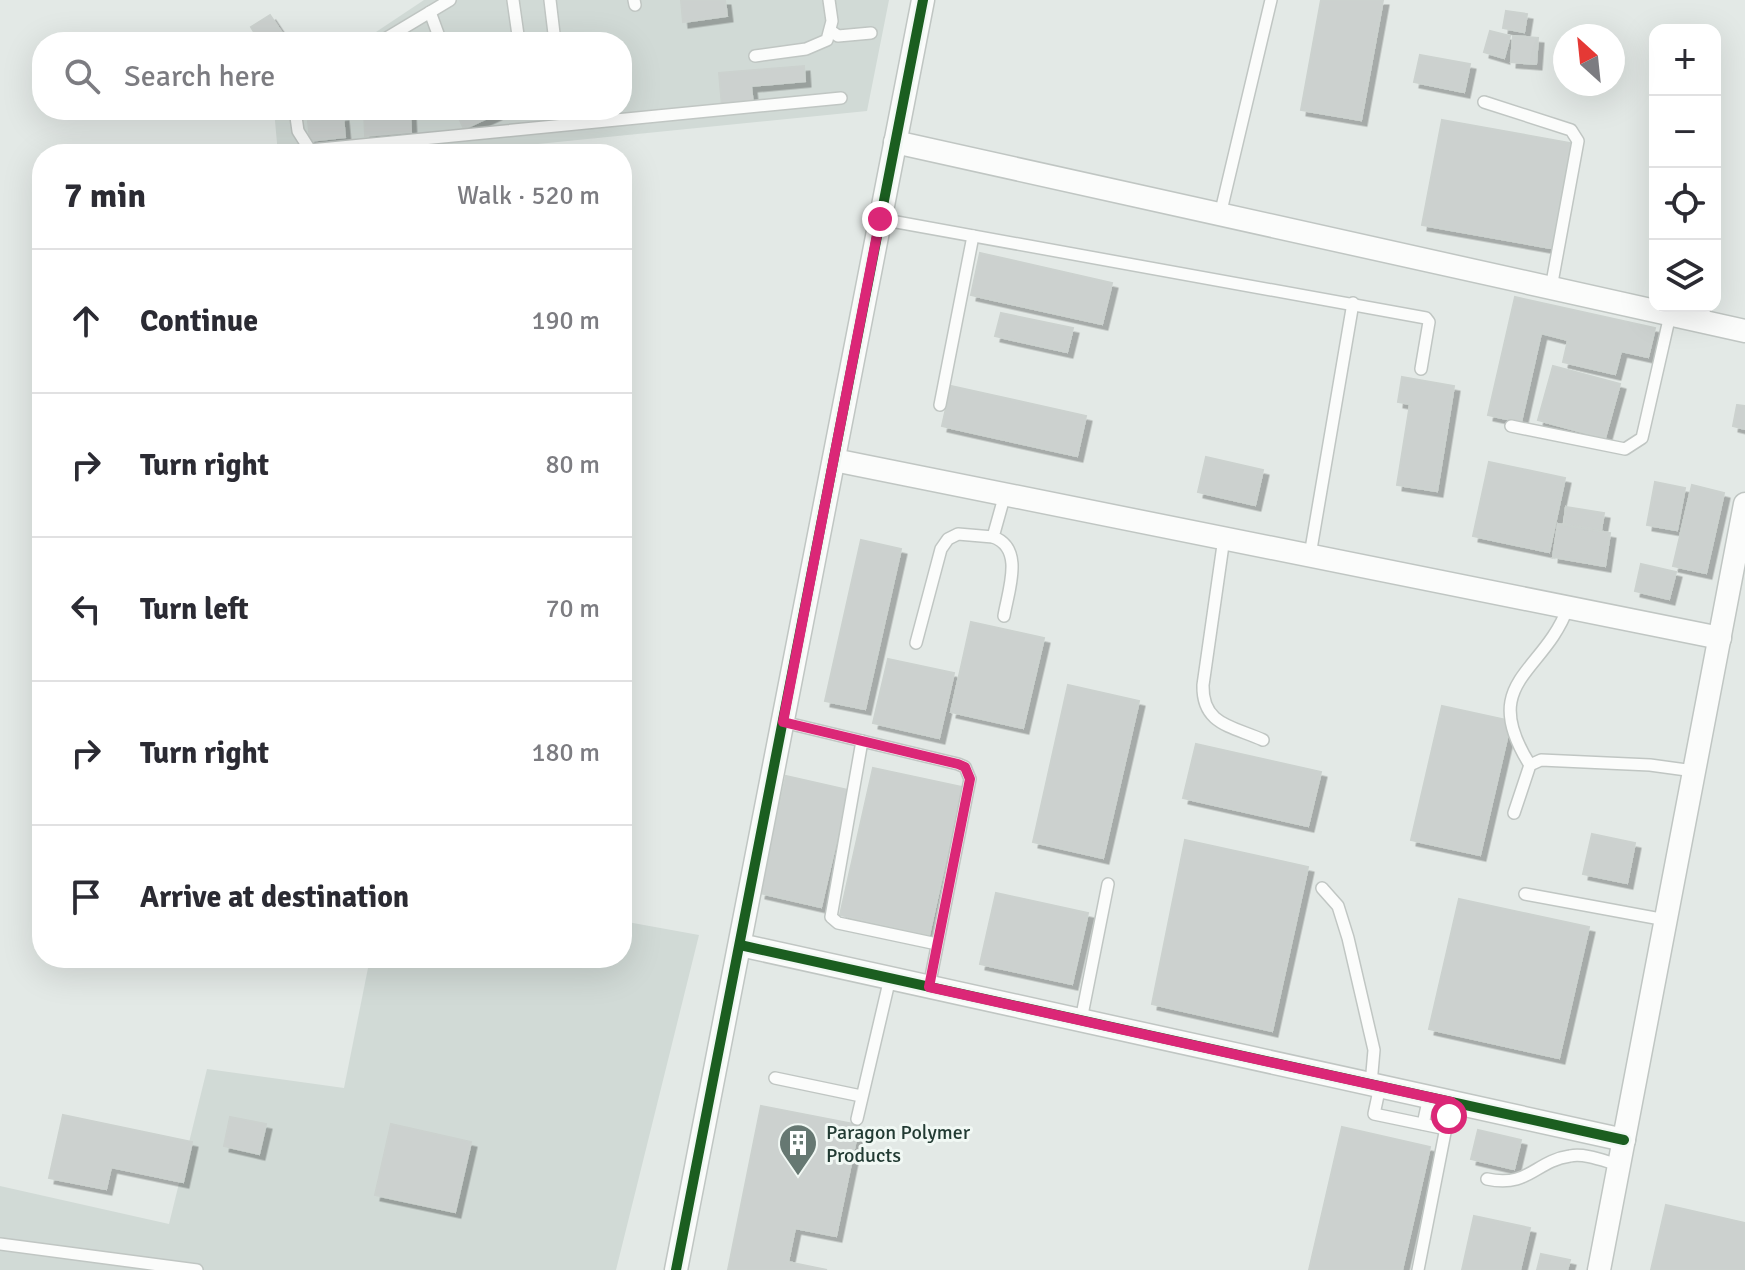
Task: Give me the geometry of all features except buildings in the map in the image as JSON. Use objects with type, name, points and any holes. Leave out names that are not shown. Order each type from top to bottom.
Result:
[{"type":"street","points":[[676,1270],[923,0]]},
{"type":"street","points":[[895,142],[1745,331]]},
{"type":"street","points":[[834,460],[1720,638]]},
{"type":"street","points":[[1599,1270],[1745,504]]},
{"type":"street","points":[[740,945],[1624,1140]]},
{"type":"lane","points":[[400,32],[450,0]]},
{"type":"lane","points":[[513,0],[518,32]]},
{"type":"lane","points":[[550,0],[554,32]]},
{"type":"lane","points":[[755,56],[819,45],[831,31],[829,0]]},
{"type":"lane","points":[[1220,215],[1271,0]]},
{"type":"lane","points":[[430,12],[437,32]]},
{"type":"lane","points":[[831,31],[838,36],[871,33]]},
{"type":"lane","points":[[632,118],[841,98]]},
{"type":"lane","points":[[1484,102],[1571,130],[1578,141],[1551,288]]},
{"type":"lane","points":[[296,120],[298,131],[306,144]]},
{"type":"lane","points":[[371,144],[616,120]]},
{"type":"lane","points":[[880,219],[1428,319],[1421,369]]},
{"type":"lane","points":[[940,405],[973,236]]},
{"type":"lane","points":[[1310,555],[1353,303]]},
{"type":"lane","points":[[1511,426],[1625,449],[1637,444],[1642,438],[1670,315]]},
{"type":"lane","points":[[993,537],[1005,494]]},
{"type":"lane","points":[[916,643],[944,544],[958,534],[993,537],[1007,544],[1012,555],[1004,616]]},
{"type":"lane","points":[[1224,538],[1203,685],[1203,705],[1212,717],[1263,740]]},
{"type":"lane","points":[[1514,813],[1530,765],[1514,733],[1509,710],[1512,696],[1520,677],[1561,626],[1568,607]]},
{"type":"lane","points":[[783,722],[958,764],[968,772],[970,779],[929,987]]},
{"type":"lane","points":[[862,741],[831,917],[838,923],[937,944]]},
{"type":"lane","points":[[1530,765],[1541,760],[1650,765],[1694,771]]},
{"type":"lane","points":[[1081,1020],[1108,884]]},
{"type":"lane","points":[[1322,888],[1338,906],[1374,1050],[1374,1114],[1446,1129]]},
{"type":"lane","points":[[1525,894],[1666,920]]},
{"type":"lane","points":[[857,1119],[890,978]]},
{"type":"lane","points":[[775,1078],[861,1096]]},
{"type":"lane","points":[[1423,1124],[1429,1097]]},
{"type":"lane","points":[[1418,1270],[1451,1102]]},
{"type":"lane","points":[[1487,1179],[1505,1183],[1523,1179],[1557,1160],[1577,1155],[1619,1165]]},
{"type":"lane","points":[[0,1244],[197,1270]]},
{"type":"shaded area","points":[[424,0],[889,0],[867,111],[538,144],[277,144],[275,120],[632,120],[632,32],[376,32]]},
{"type":"shaded area","points":[[632,923],[699,935],[616,1270],[0,1270],[0,1186],[169,1224],[207,1069],[344,1088],[368,968],[632,968]]},
{"type":"cycle path","points":[[676,1270],[923,0]]},
{"type":"cycle path","points":[[740,945],[1624,1140]]},
{"type":"place","name":"Paragon Polymer Products","points":[[798,1177]]},
{"type":"route","points":[[880,219],[783,722],[958,764],[968,772],[970,779],[929,987],[1451,1102],[1449,1116]]}]
